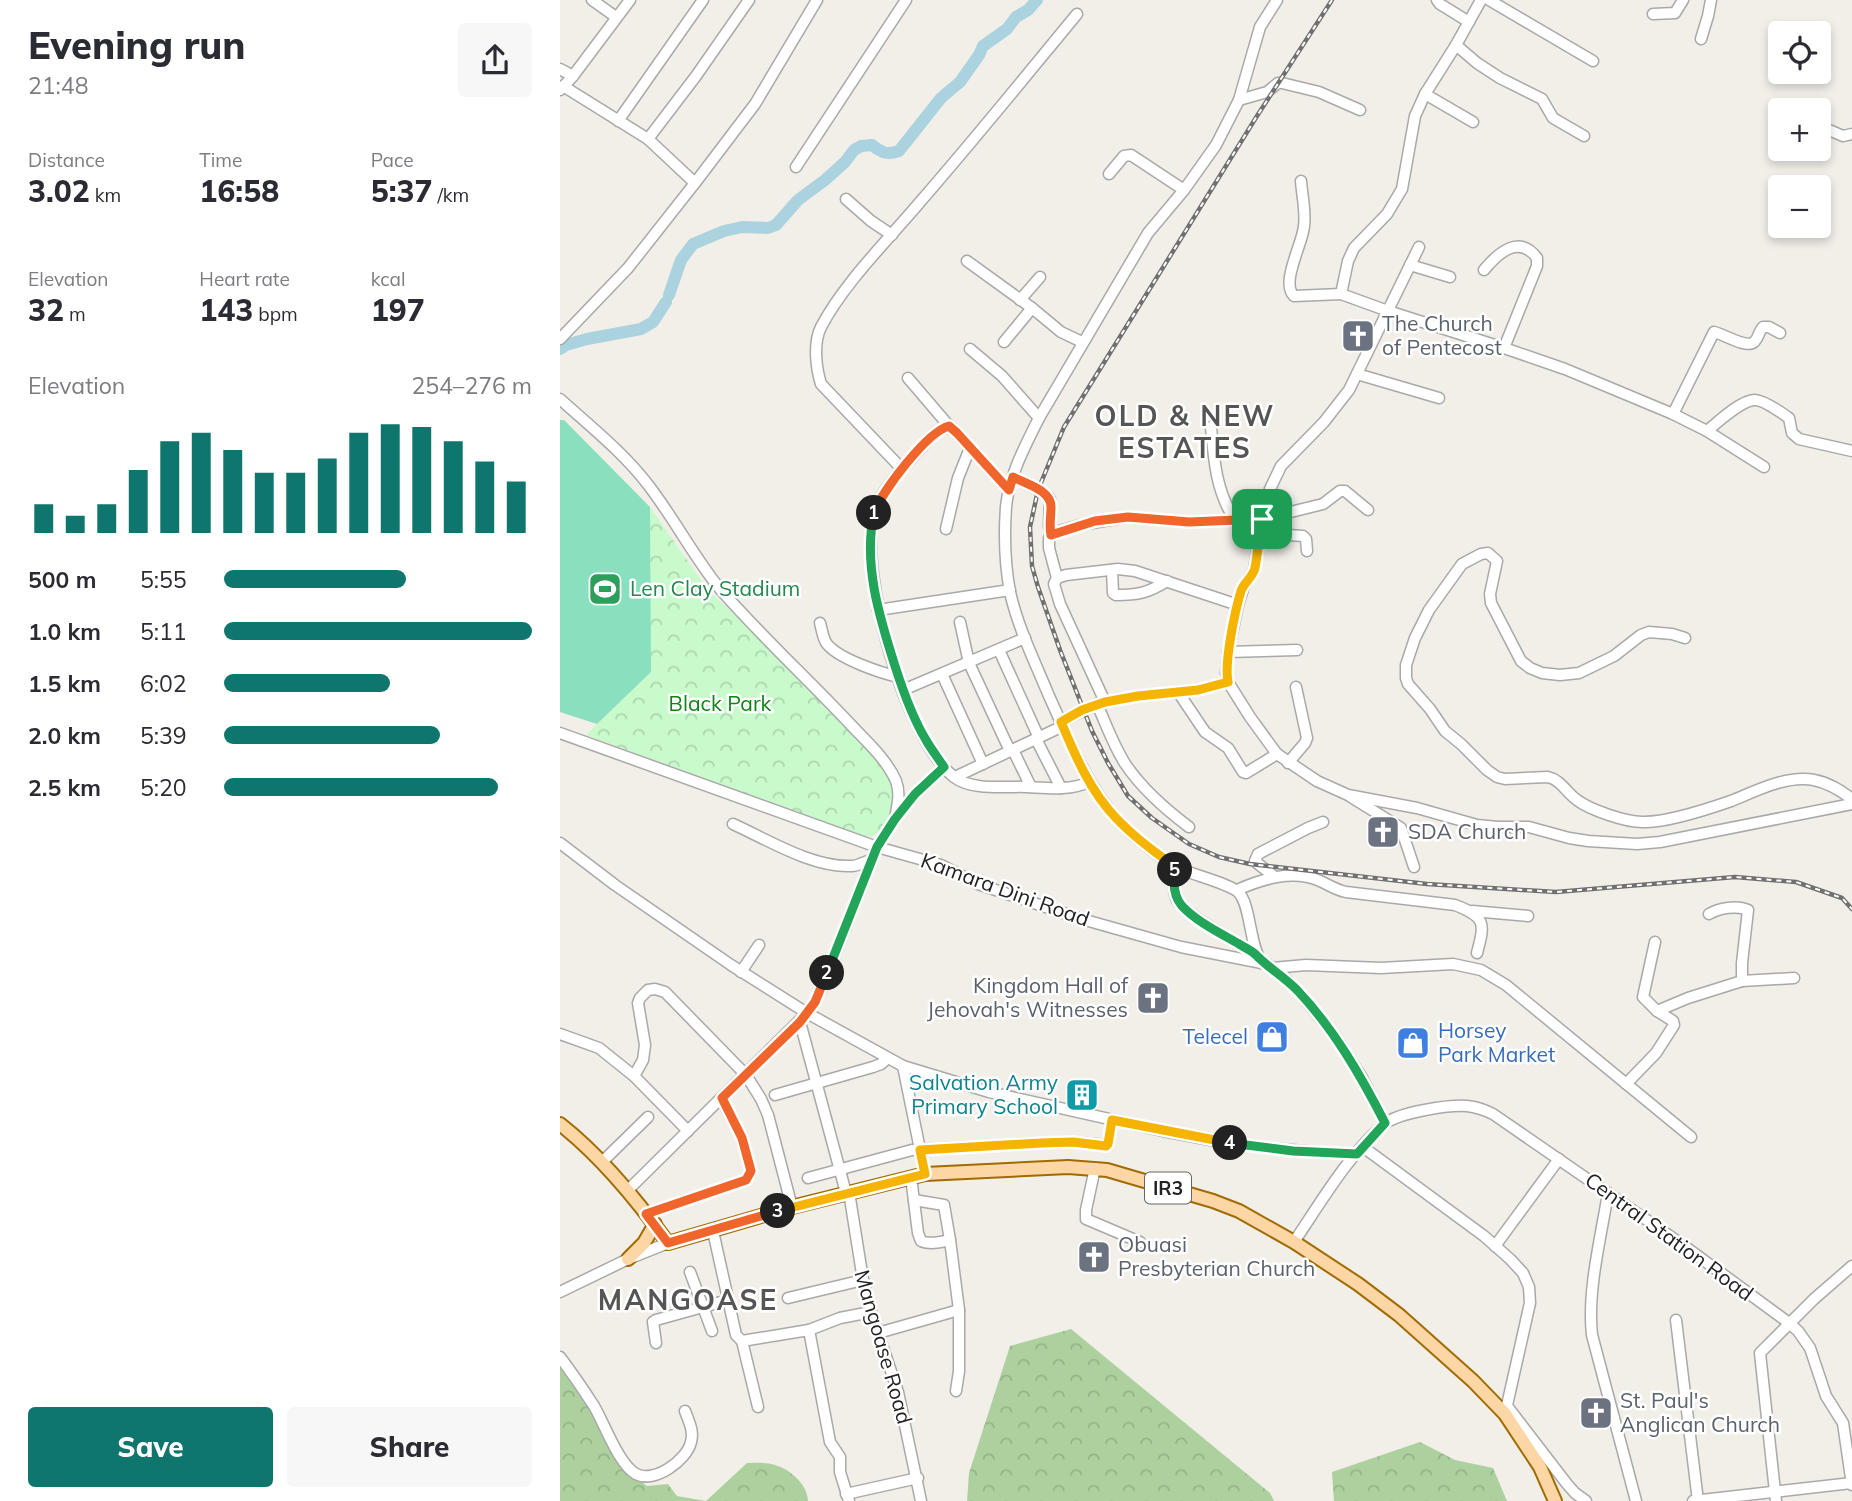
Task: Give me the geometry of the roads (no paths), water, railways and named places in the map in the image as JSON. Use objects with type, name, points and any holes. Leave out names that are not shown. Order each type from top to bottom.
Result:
[{"type":"main road","points":[[560,1124],[602,1162],[668,1243]]},
{"type":"main road","name":"IR3","points":[[668,1243],[792,1207],[918,1175],[1095,1168],[1229,1207],[1253,1217],[1358,1284],[1399,1315],[1506,1410],[1555,1501]]},
{"type":"main road","points":[[628,1259],[644,1243],[650,1219]]},
{"type":"street","points":[[592,0],[616,17]]},
{"type":"street","points":[[631,0],[561,88],[648,139],[695,183]]},
{"type":"street","points":[[618,121],[703,0]]},
{"type":"street","points":[[648,139],[750,0]]},
{"type":"street","points":[[560,339],[628,268],[755,104],[817,0]]},
{"type":"street","points":[[796,167],[905,0]]},
{"type":"street","points":[[1259,959],[1244,901],[1237,890],[1176,867],[1146,846],[1122,825],[1089,782],[1025,638],[1010,590],[1006,510],[1009,490],[1024,449],[1082,342],[1148,233],[1184,190],[1216,145],[1239,100],[1260,27],[1277,0]]},
{"type":"street","points":[[1437,0],[1469,22]]},
{"type":"street","points":[[1341,294],[1348,261],[1354,248],[1387,214],[1402,188],[1415,116],[1424,94],[1456,46],[1481,0]]},
{"type":"street","points":[[1489,0],[1593,61]]},
{"type":"street","points":[[1653,14],[1675,13],[1684,0]]},
{"type":"street","points":[[1701,38],[1711,0]]},
{"type":"street","points":[[902,469],[821,384],[817,373],[820,329],[852,281],[1077,14]]},
{"type":"street","points":[[1456,46],[1500,78],[1542,99],[1553,118],[1584,136]]},
{"type":"street","points":[[560,69],[573,76]]},
{"type":"street","points":[[1239,100],[1267,92],[1282,83],[1319,92],[1360,110]]},
{"type":"street","points":[[1424,94],[1473,122]]},
{"type":"street","points":[[1831,131],[1843,136],[1852,134]]},
{"type":"street","points":[[1109,174],[1124,156],[1131,155],[1184,190]]},
{"type":"street","points":[[1301,181],[1305,225],[1292,268],[1290,292],[1294,296],[1341,294],[1576,374],[1673,414],[1707,431],[1764,467]]},
{"type":"street","points":[[846,199],[892,235]]},
{"type":"street","points":[[1414,867],[1401,828],[1348,795],[1317,781],[1277,754],[1250,717],[1228,682],[1226,673],[1238,605],[1244,586],[1254,570],[1259,533],[1270,489],[1281,466],[1339,405],[1419,247]]},
{"type":"street","points":[[1484,270],[1497,255],[1513,247],[1520,247],[1537,258],[1537,266],[1504,348]]},
{"type":"street","points":[[967,261],[1061,332],[1082,342]]},
{"type":"street","points":[[1410,265],[1450,276]]},
{"type":"street","points":[[1020,300],[1040,277]]},
{"type":"street","points":[[1004,342],[1032,308]]},
{"type":"street","points":[[1673,414],[1714,332],[1745,345],[1755,342],[1763,327],[1780,333]]},
{"type":"street","points":[[970,349],[1002,376],[1039,418]]},
{"type":"street","points":[[1357,374],[1439,398]]},
{"type":"street","points":[[908,378],[1009,490]]},
{"type":"street","points":[[560,399],[639,473],[720,589],[890,769],[899,791],[895,819]]},
{"type":"street","points":[[1707,431],[1727,414],[1749,401],[1758,400],[1789,418],[1793,433],[1799,439],[1852,451]]},
{"type":"street","points":[[949,426],[937,431],[902,469],[879,500],[872,525],[871,562],[878,610],[903,690],[925,740],[954,777],[972,784],[1031,787],[1078,787],[1089,782]]},
{"type":"street","points":[[1211,427],[1219,488],[1235,520]]},
{"type":"street","points":[[946,530],[958,478],[970,448]]},
{"type":"street","points":[[1013,477],[1050,499],[1049,548],[1057,578],[1054,584],[1125,764],[1150,795],[1189,827]]},
{"type":"street","points":[[1051,535],[1095,521],[1128,517],[1189,522],[1262,519],[1322,504],[1340,491],[1345,491],[1368,510]]},
{"type":"street","points":[[1259,533],[1303,537],[1306,539],[1307,551]]},
{"type":"street","points":[[1685,638],[1649,632],[1614,656],[1579,673],[1552,674],[1530,668],[1521,661],[1491,603],[1490,594],[1497,561],[1488,553],[1462,564],[1429,610],[1415,638],[1405,672],[1408,684],[1445,731],[1492,774],[1505,779],[1554,778],[1580,803],[1617,818],[1650,822],[1676,817],[1701,811],[1763,788],[1802,780],[1812,780],[1837,788],[1852,802]]},
{"type":"street","points":[[1057,578],[1112,570],[1135,571],[1238,605]]},
{"type":"street","points":[[1112,570],[1113,593],[1116,595],[1135,595],[1151,591],[1167,581]]},
{"type":"street","points":[[878,610],[1010,590]]},
{"type":"street","points":[[960,622],[969,663],[1031,787]]},
{"type":"street","points":[[820,624],[826,643],[834,650],[883,674],[899,677]]},
{"type":"street","points":[[903,690],[1025,638]]},
{"type":"street","points":[[999,650],[1060,788]]},
{"type":"street","points":[[1228,652],[1297,650]]},
{"type":"street","points":[[942,674],[983,764]]},
{"type":"street","points":[[954,777],[1038,739],[1101,703],[1204,689],[1228,682]]},
{"type":"street","points":[[1288,763],[1307,738],[1296,688]]},
{"type":"street","points":[[1178,692],[1205,732],[1228,748],[1243,772],[1246,773],[1277,754]]},
{"type":"street","name":"Kamara Dini Road","points":[[560,733],[877,847],[941,865],[978,884],[1100,925],[1181,947],[1259,959],[1298,992],[1334,1035],[1361,1076],[1385,1123]]},
{"type":"street","points":[[627,1191],[807,1013],[823,985],[877,847],[915,794],[944,767]]},
{"type":"street","points":[[1348,795],[1417,808],[1477,825],[1529,827],[1588,841],[1637,844],[1704,834],[1852,802]]},
{"type":"street","points":[[1275,877],[1256,863],[1258,854],[1323,822]]},
{"type":"street","points":[[733,824],[822,863],[854,867],[872,860]]},
{"type":"street","points":[[560,843],[615,885],[741,972],[807,1013],[903,1066],[989,1092],[1216,1141],[1293,1151],[1360,1150],[1495,1246],[1523,1273],[1529,1287],[1530,1303],[1506,1410],[1567,1484],[1586,1501]]},
{"type":"street","points":[[1176,867],[1174,888],[1179,903],[1259,959]]},
{"type":"street","points":[[1237,890],[1275,877],[1309,878],[1339,891],[1367,896],[1444,902],[1472,911],[1528,916]]},
{"type":"street","points":[[1709,914],[1721,909],[1748,910],[1742,981]]},
{"type":"street","points":[[1472,911],[1483,927],[1477,953]]},
{"type":"street","points":[[1626,1084],[1656,1053],[1674,1025],[1673,1021],[1657,1011],[1643,997],[1656,942]]},
{"type":"street","points":[[741,972],[759,945]]},
{"type":"street","points":[[1272,968],[1306,965],[1381,968],[1453,964],[1481,970],[1506,985],[1690,1137]]},
{"type":"street","points":[[1657,1011],[1742,981],[1794,978]]},
{"type":"street","points":[[634,1076],[643,1059],[645,1045],[638,1003],[648,990],[665,992],[746,1074],[761,1099],[768,1115],[792,1207]]},
{"type":"street","name":"Mangoase Road","points":[[800,1022],[848,1192],[863,1280],[898,1392],[922,1501]]},
{"type":"street","points":[[560,1034],[599,1048],[634,1076],[688,1131]]},
{"type":"street","points":[[775,1095],[873,1067],[888,1058]]},
{"type":"street","points":[[903,1066],[920,1150],[914,1200],[921,1241],[935,1243],[950,1240]]},
{"type":"street","points":[[650,1219],[746,1180],[749,1175],[751,1171],[742,1138],[722,1098]]},
{"type":"street","name":"Central Station Road","points":[[1385,1123],[1436,1108],[1464,1106],[1480,1108],[1493,1114],[1683,1245],[1789,1323],[1810,1348],[1826,1396],[1843,1423],[1852,1484]]},
{"type":"street","points":[[602,1162],[648,1117]]},
{"type":"street","points":[[808,1178],[920,1150],[1073,1142],[1106,1146],[1112,1120]]},
{"type":"street","points":[[1294,1242],[1360,1150],[1385,1123]]},
{"type":"street","points":[[1495,1246],[1559,1159]]},
{"type":"street","points":[[1095,1168],[1086,1219],[1140,1242]]},
{"type":"street","points":[[1608,1193],[1595,1275],[1591,1335],[1636,1501]]},
{"type":"street","points":[[914,1200],[944,1205],[959,1310],[959,1371],[956,1391]]},
{"type":"street","points":[[713,1231],[736,1335],[742,1341],[758,1407]]},
{"type":"street","points":[[560,1292],[668,1243]]},
{"type":"street","points":[[1775,1496],[1760,1353],[1852,1266]]},
{"type":"street","points":[[690,1272],[712,1331]]},
{"type":"street","points":[[789,1298],[863,1280]]},
{"type":"street","points":[[656,1343],[653,1322],[656,1320],[728,1300]]},
{"type":"street","points":[[878,1333],[959,1310]]},
{"type":"street","points":[[742,1341],[809,1329],[840,1318],[871,1312]]},
{"type":"street","points":[[1676,1320],[1697,1501],[1775,1496],[1852,1484]]},
{"type":"street","points":[[809,1329],[830,1442],[840,1457],[848,1497],[918,1478]]},
{"type":"street","points":[[560,1357],[594,1406],[624,1462],[638,1475],[655,1475],[667,1470],[688,1451],[692,1432],[685,1411]]},
{"type":"waterway","points":[[669,295],[681,260],[693,244],[724,231],[776,225],[798,200],[825,180],[861,146],[872,145],[888,153],[899,151],[941,98],[960,82],[983,46],[1007,29],[1016,17],[1028,10],[1037,0]]},
{"type":"waterway","points":[[560,349],[587,339],[641,329],[653,322],[666,302]]},
{"type":"railway","points":[[1332,0],[1064,427],[1038,490],[1030,527],[1032,566],[1060,650],[1092,731],[1108,763],[1128,796],[1152,818],[1189,844],[1219,857],[1250,864],[1427,884],[1556,892],[1735,877],[1796,882],[1842,898],[1852,909]]},
{"type":"place","name":"The Church of Pentecost","points":[[1358,336]]},
{"type":"place","name":"Len Clay Stadium","points":[[605,589]]},
{"type":"place","name":"SDA Church","points":[[1383,832]]},
{"type":"place","name":"Kingdom Hall of Jehovah's Witnesses","points":[[1153,998]]},
{"type":"place","name":"Telecel","points":[[1272,1037]]},
{"type":"place","name":"Horsey Park Market","points":[[1413,1043]]},
{"type":"place","name":"Salvation Army Primary School","points":[[1082,1095]]},
{"type":"place","name":"Obuasi Presbyterian Church","points":[[1094,1257]]},
{"type":"place","name":"St. Paul's Anglican Church","points":[[1596,1413]]},
{"type":"district","name":"OLD & NEW ESTATES","points":[[1185,432]]},
{"type":"district","name":"MANGOASE","points":[[688,1300]]},
{"type":"park label","name":"Black Park","points":[[720,704]]}]
